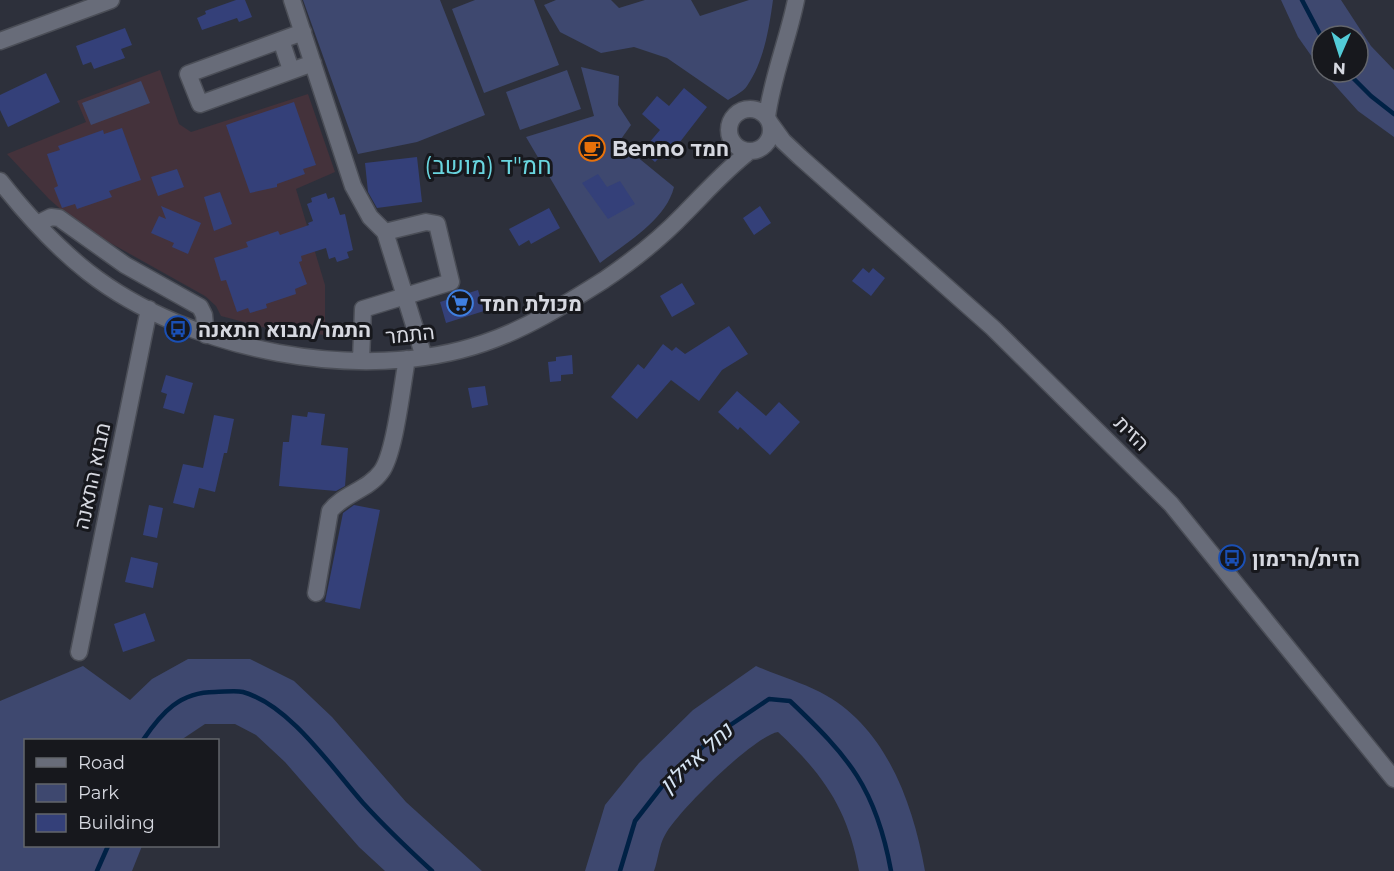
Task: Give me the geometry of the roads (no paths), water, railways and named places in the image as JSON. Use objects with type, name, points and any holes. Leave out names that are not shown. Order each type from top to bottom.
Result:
[{"type":"street","points":[[0,41],[111,0]]},
{"type":"street","points":[[292,0],[353,186],[370,217],[386,232],[424,357]]},
{"type":"street","points":[[771,86],[749,109],[736,114],[732,120],[729,131],[736,146],[753,151],[767,142],[771,86],[781,60],[796,0]]},
{"type":"street","points":[[303,32],[188,74],[200,104],[313,63]]},
{"type":"street","points":[[281,40],[291,70]]},
{"type":"street","points":[[749,109],[762,113],[768,120]]},
{"type":"street","name":"הזית","points":[[768,120],[783,141],[993,328],[1171,504],[1394,778]]},
{"type":"street","name":"התמר","points":[[717,178],[729,131]]},
{"type":"street","name":"הזית","points":[[753,151],[770,150],[800,157]]},
{"type":"street","name":"התמר","points":[[0,181],[37,224],[88,273],[149,309],[206,335],[286,354],[361,360],[407,359],[484,343],[521,328],[568,302],[607,278],[643,250],[683,215],[717,178],[753,151]]},
{"type":"street","points":[[37,224],[51,218],[59,218],[125,265],[200,307],[204,315],[206,335]]},
{"type":"street","points":[[361,360],[363,309],[406,298],[451,282],[437,224],[426,222],[386,232]]},
{"type":"street","name":"מבוא התאנה","points":[[79,651],[149,309]]},
{"type":"street","points":[[316,593],[330,511],[337,502],[373,480],[382,471],[387,460],[407,359]]},
{"type":"waterway","points":[[1302,0],[1315,24]]},
{"type":"waterway","points":[[1359,84],[1394,114]]},
{"type":"waterway","name":"נחל איילון","points":[[144,739],[165,713],[182,700],[192,696],[237,691],[260,699],[277,710],[309,739],[371,812],[432,871]]},
{"type":"waterway","name":"נחל איילון","points":[[620,871],[635,821],[663,785],[714,736],[769,699],[790,701],[829,740],[857,776],[877,817],[891,871]]},
{"type":"waterway","name":"נחל איילון","points":[[97,871],[108,847]]},
{"type":"place","name":"Benno חמד","points":[[592,148]]},
{"type":"place","name":"מכולת חמד","points":[[460,303]]},
{"type":"place","name":"התמר/מבוא התאנה","points":[[178,329]]},
{"type":"place","name":"הזית/הרימון","points":[[1232,558]]},
{"type":"district","name":"חמ\"ד (מושב)","points":[[488,165]]}]
